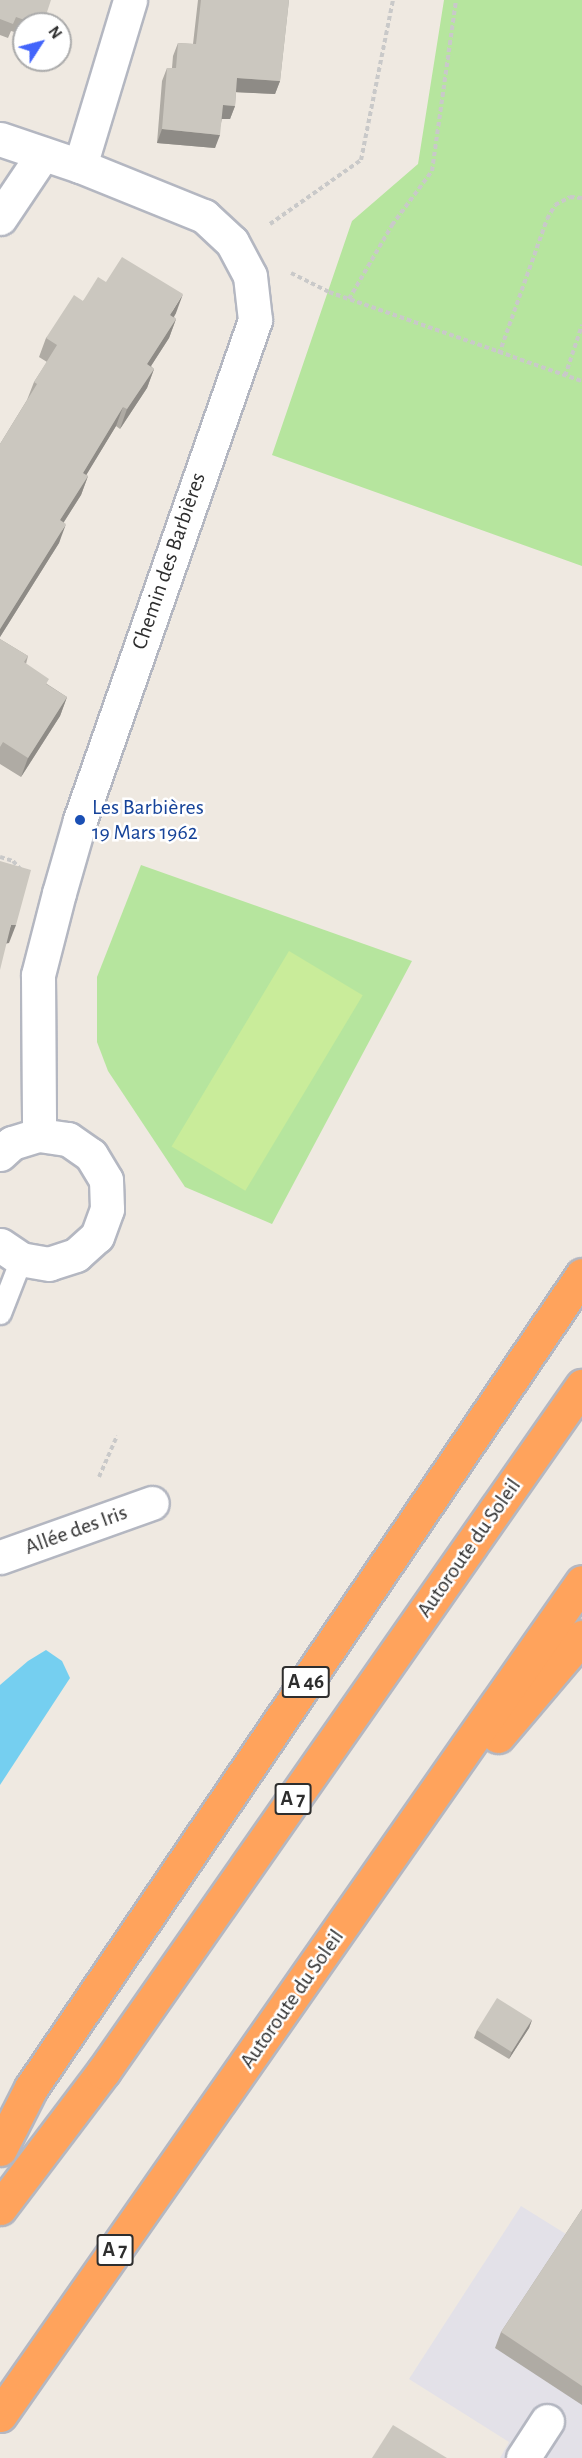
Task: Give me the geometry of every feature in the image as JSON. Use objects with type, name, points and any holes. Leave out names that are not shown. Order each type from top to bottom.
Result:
[{"type":"highway","name":"A 46","points":[[0,2149],[31,2088],[582,1275]]},
{"type":"highway","name":"Autoroute du Soleil","points":[[0,2208],[103,2072],[582,1386]]},
{"type":"highway","name":"Autoroute du Soleil","points":[[0,2415],[582,1582]]},
{"type":"highway","points":[[373,1884],[582,1637]]},
{"type":"street","points":[[80,166],[130,0]]},
{"type":"street","name":"Chemin des Barbières","points":[[0,139],[80,166],[204,216],[261,269],[255,320],[80,820],[38,975],[39,1135]]},
{"type":"street","points":[[0,218],[43,154]]},
{"type":"street","points":[[0,1154],[12,1143],[39,1135],[68,1139],[91,1155],[106,1180],[108,1209],[97,1236],[75,1255],[49,1264],[10,1252]]},
{"type":"street","name":"Allée des Iris","points":[[0,1557],[152,1503]]},
{"type":"street","points":[[523,2458],[547,2421]]},
{"type":"lane","points":[[0,1313],[10,1252]]},
{"type":"path","points":[[393,0],[361,160],[263,229],[261,269],[499,354],[582,381]]},
{"type":"path","points":[[349,299],[392,225],[432,171],[456,0]]},
{"type":"path","points":[[499,354],[547,219],[555,205],[570,197],[582,198]]},
{"type":"path","points":[[565,376],[582,325]]},
{"type":"path","points":[[0,857],[14,861],[27,876]]},
{"type":"shaded area","points":[[521,2206],[582,2244],[582,2458],[500,2458],[509,2442],[409,2379]]},
{"type":"green space","points":[[444,0],[582,0],[582,566],[272,455],[352,221],[418,164]]},
{"type":"green space","points":[[141,865],[412,961],[272,1224],[185,1187],[108,1071],[97,1042],[97,977]]},
{"type":"green space","points":[[289,951],[363,995],[245,1191],[172,1146]]},
{"type":"water","points":[[46,1650],[62,1661],[70,1678],[0,1785],[0,1685],[28,1661]]},
{"type":"building","points":[[0,0],[51,0],[47,12],[12,12],[12,24],[0,19]]},
{"type":"building","points":[[201,0],[289,0],[280,81],[237,78],[235,106],[223,105],[220,135],[162,129],[167,68],[176,68],[178,43],[196,44]]},
{"type":"building","points":[[122,257],[183,294],[170,315],[176,319],[147,364],[154,369],[127,409],[123,407],[83,473],[88,476],[60,520],[66,524],[0,629],[0,444],[37,384],[34,382],[57,345],[46,338],[74,295],[83,301],[98,277],[106,282]]},
{"type":"building","points":[[0,639],[28,656],[24,662],[49,679],[46,684],[67,697],[28,758],[3,742],[0,747]]},
{"type":"building","points":[[0,861],[31,870],[16,925],[11,925],[0,970]]},
{"type":"building","points":[[497,1998],[532,2020],[512,2052],[477,2030]]},
{"type":"building","points":[[582,2209],[582,2386],[501,2332]]},
{"type":"building","points":[[393,2425],[447,2458],[372,2458]]},
{"type":"place","name":"Les Barbières 19 Mars 1962","points":[[80,820]]}]
